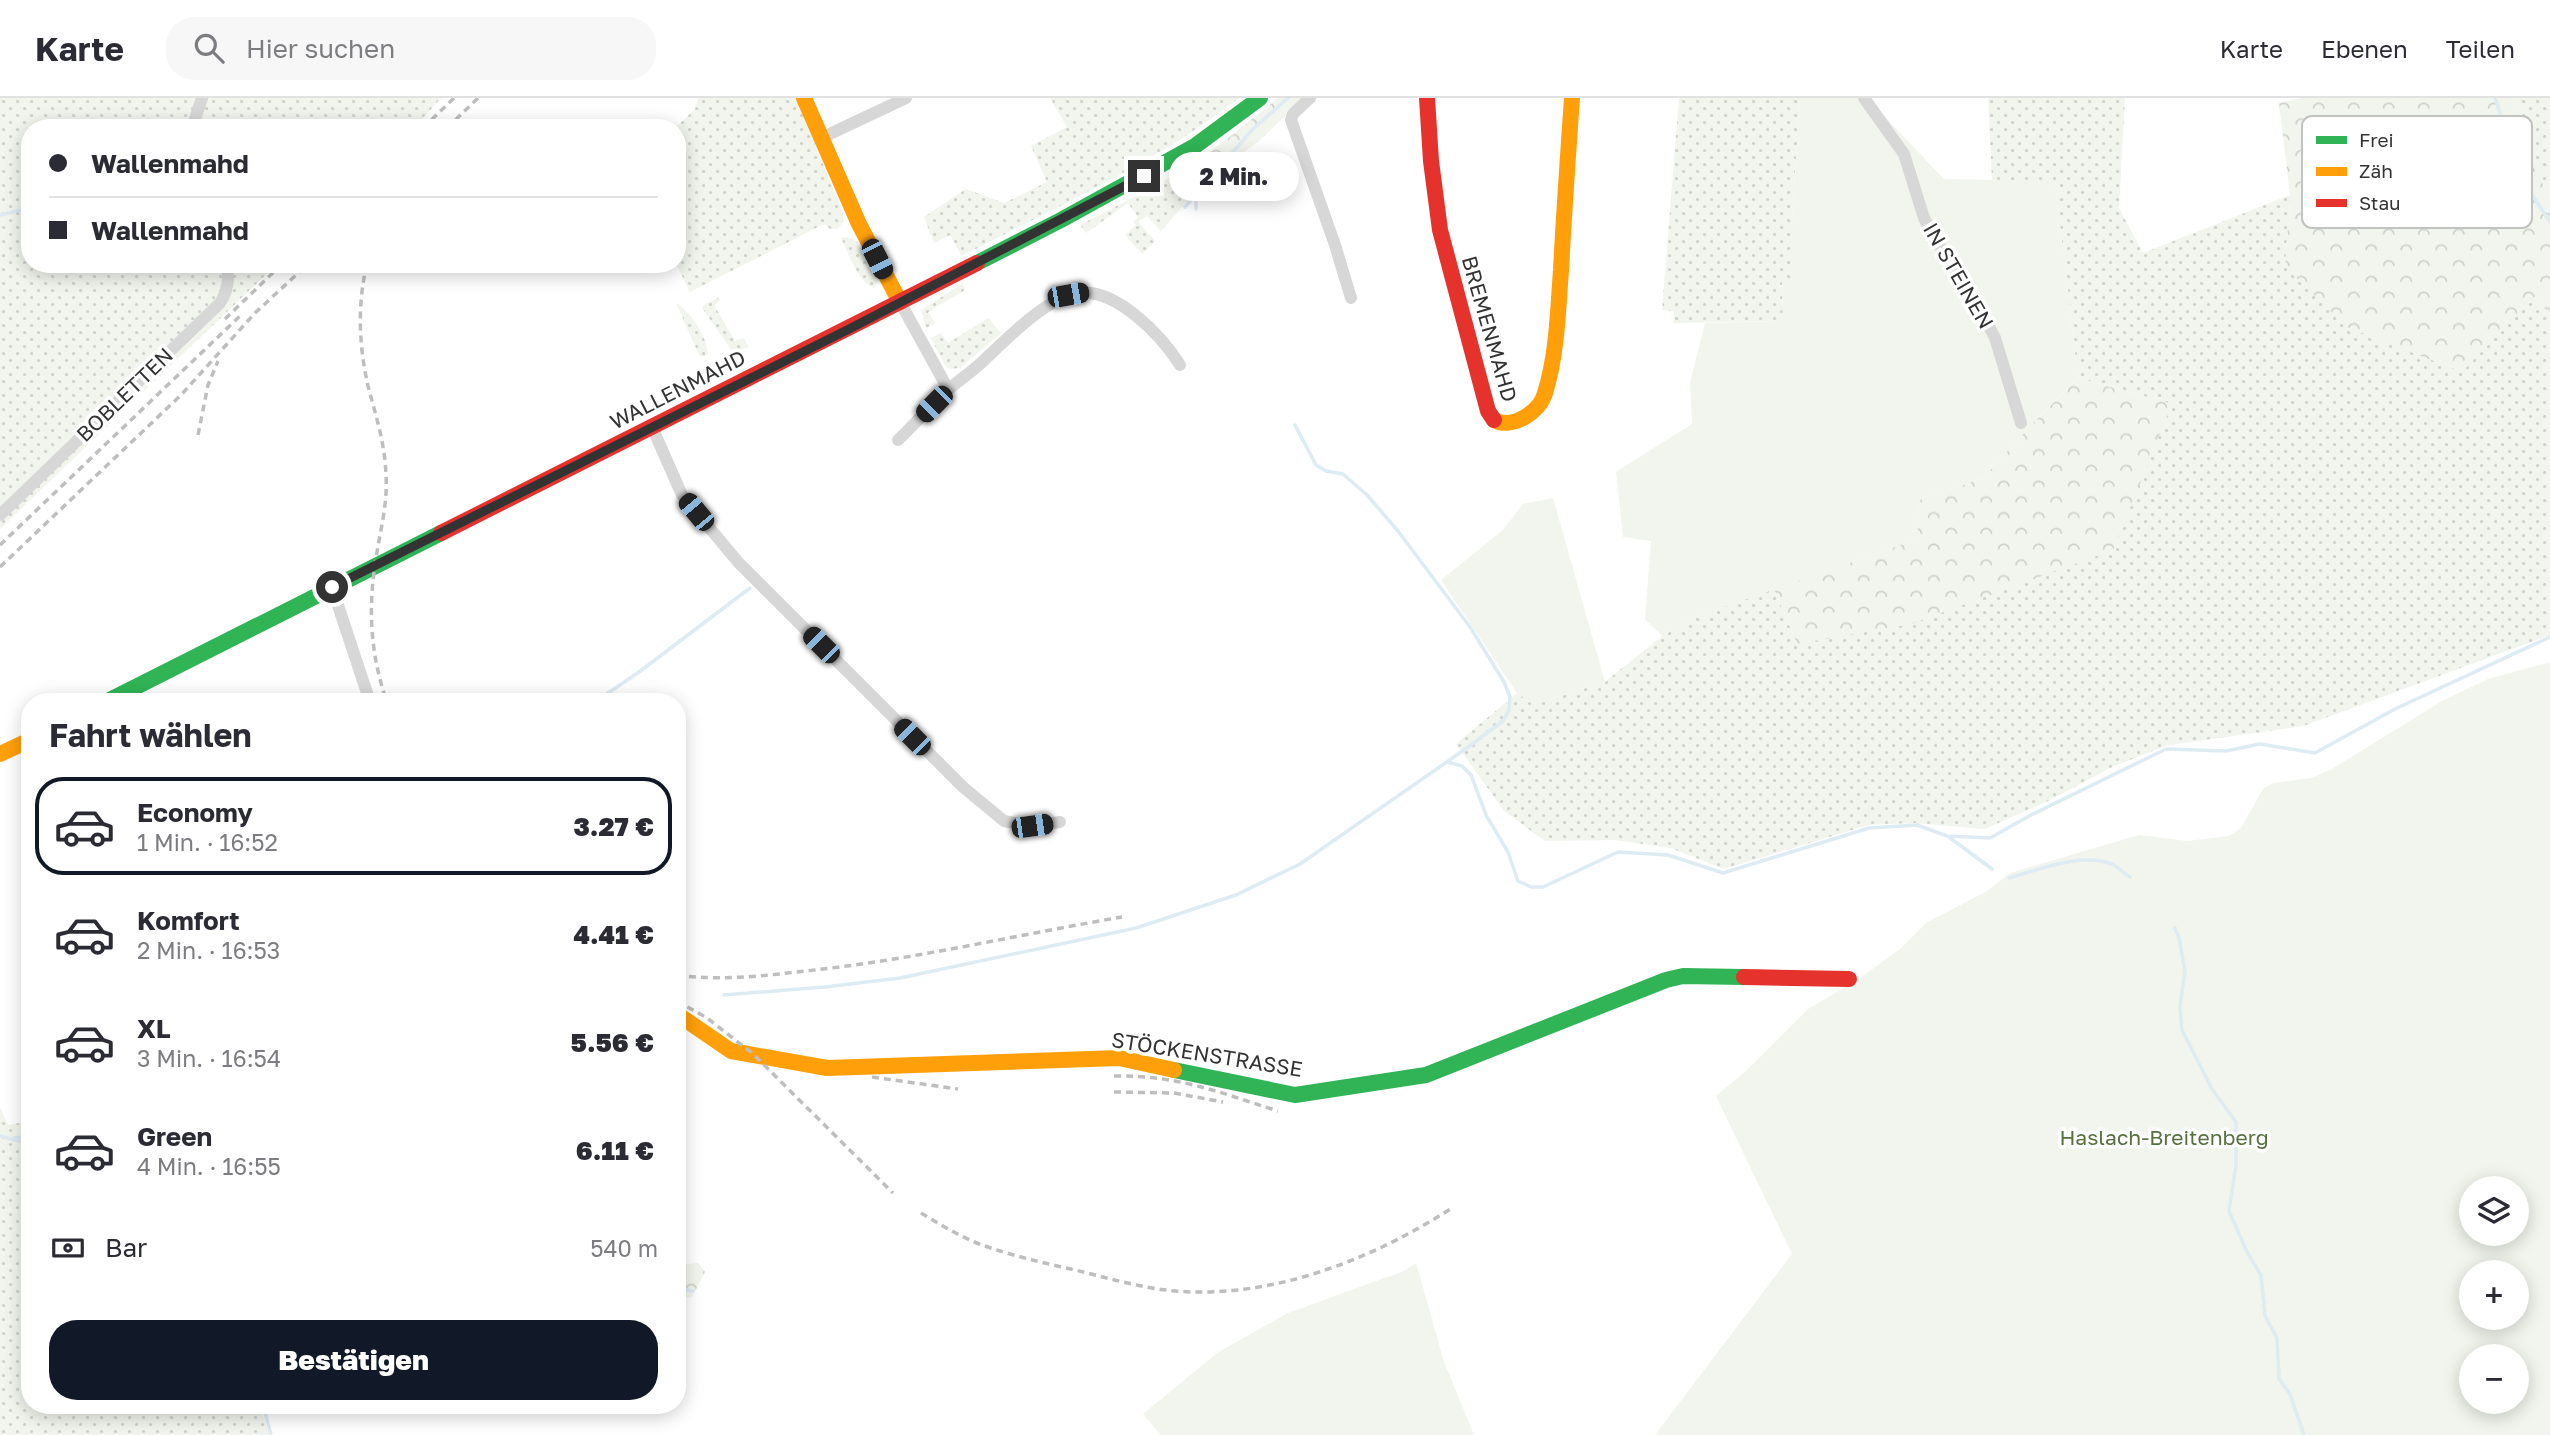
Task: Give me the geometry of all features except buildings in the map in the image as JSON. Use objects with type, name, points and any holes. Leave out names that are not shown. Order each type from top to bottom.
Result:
[{"type":"street","points":[[195,119],[202,98]]},
{"type":"street","points":[[804,98],[863,231],[948,389]]},
{"type":"street","points":[[821,138],[906,98]]},
{"type":"street","name":"WALLENMAHD","points":[[124,693],[900,302],[1167,163],[1195,146],[1260,98]]},
{"type":"street","points":[[1310,98],[1293,114],[1291,120],[1351,298]]},
{"type":"street","name":"BREMENMAHD","points":[[1427,98],[1431,161],[1440,230],[1448,263],[1488,411],[1496,422],[1507,423],[1522,419],[1534,411],[1545,396],[1550,373],[1557,324],[1572,98]]},
{"type":"street","name":"IN STEINEN","points":[[1864,98],[1904,154],[1924,218],[1995,338],[2021,423]]},
{"type":"street","name":"BOBLETTEN","points":[[0,515],[220,303],[226,294],[228,273]]},
{"type":"street","points":[[898,440],[948,389],[1043,309],[1068,295],[1083,292],[1098,294],[1130,310],[1171,351],[1180,365]]},
{"type":"street","points":[[652,426],[682,495],[738,562],[963,787],[1004,821],[1032,826],[1060,822]]},
{"type":"street","points":[[332,587],[367,693]]},
{"type":"street","points":[[0,754],[21,744]]},
{"type":"street","name":"STÖCKENSTRASSE","points":[[686,1020],[731,1051],[752,1052],[827,1068],[1119,1058],[1294,1095],[1426,1074],[1665,979],[1683,976],[1849,979]]},
{"type":"green space","points":[[0,98],[441,98],[422,119],[21,119],[21,273],[268,273],[0,529]]},
{"type":"green space","points":[[698,98],[796,98],[842,210],[844,221],[837,229],[830,229],[824,224],[690,292],[680,273],[686,273],[684,119],[695,109]]},
{"type":"green space","points":[[1050,98],[1239,98],[1174,144],[1139,164],[962,256],[950,235],[934,243],[924,217],[966,189],[1004,203],[1047,182],[1031,146],[1067,127]]},
{"type":"green space","points":[[1278,98],[1304,98],[1258,142],[1199,184],[1183,169],[1221,144]]},
{"type":"green space","points":[[1679,98],[1800,98],[1792,222],[1792,278],[1782,279],[1783,321],[1673,323],[1674,311],[1662,310]]},
{"type":"green space","points":[[1800,98],[1867,98],[1944,179],[2055,181],[2078,378],[1983,478],[1919,500],[1917,539],[1696,617],[1662,636],[1645,619],[1651,541],[1623,537],[1616,472],[1692,424],[1690,382],[1705,323],[1783,321],[1782,278],[1792,278],[1792,222]]},
{"type":"green space","points":[[1988,98],[2125,98],[2119,208],[2143,253],[2290,195],[2285,267],[2534,297],[2550,314],[2550,635],[2303,726],[2169,745],[2114,766],[2048,801],[1985,829],[1913,823],[1869,825],[1724,869],[1671,848],[1615,840],[1545,841],[1504,811],[1456,744],[1517,693],[1533,704],[1605,682],[1662,636],[1696,617],[1774,589],[1797,644],[2172,404],[2078,378],[2055,182],[1992,180]]},
{"type":"green space","points":[[2301,98],[2517,98],[2522,116],[2302,116],[2302,228],[2532,228],[2532,148],[2543,185],[2550,193],[2550,314],[2534,297],[2462,372],[2347,327],[2285,267],[2290,195],[2279,103]]},
{"type":"green space","points":[[2517,98],[2550,98],[2550,193],[2543,185],[2532,148],[2532,116],[2522,116]]},
{"type":"green space","points":[[1183,169],[1201,186],[1161,231],[1147,216],[1138,222],[1155,241],[1142,254],[1125,235],[1136,225],[1133,222],[1138,217],[1128,203],[1086,233],[1080,225],[1161,183]]},
{"type":"green space","points":[[847,237],[857,242],[877,283],[874,288],[863,280],[854,267],[841,238]]},
{"type":"green space","points":[[962,284],[965,290],[928,312],[935,323],[926,328],[921,310]]},
{"type":"green space","points":[[718,298],[721,300],[714,305],[735,341],[743,338],[749,347],[733,352],[702,308]]},
{"type":"green space","points":[[676,303],[693,319],[701,333],[708,354],[703,357],[699,355]]},
{"type":"green space","points":[[988,318],[1001,333],[960,368],[950,369],[945,365],[931,338],[941,333],[948,343]]},
{"type":"green space","points":[[2078,378],[2172,404],[2113,550],[1911,624],[1797,644],[1774,589],[1917,539],[1919,500],[1983,478]]},
{"type":"green space","points":[[1553,498],[1605,682],[1533,704],[1517,693],[1441,580],[1503,530],[1523,504]]},
{"type":"green space","name":"Haslach-Breitenberg","points":[[2550,662],[2550,1435],[1655,1435],[1792,1254],[1716,1096],[1747,1070],[1808,1009],[1856,981],[1900,949],[1926,923],[1987,891],[2010,873],[2139,835],[2187,841],[2229,836],[2241,828],[2263,789],[2273,783],[2312,778],[2332,769],[2442,701],[2488,679]]},
{"type":"green space","points":[[0,1107],[8,1125],[21,1123],[21,1414],[263,1414],[269,1435],[0,1435]]},
{"type":"green space","points":[[698,1263],[705,1272],[692,1297],[686,1298],[686,1264]]},
{"type":"green space","points":[[1416,1263],[1444,1362],[1474,1435],[1161,1435],[1143,1414],[1217,1353],[1288,1313],[1404,1271]]},
{"type":"waterway","points":[[1185,207],[1253,129],[1288,98]]},
{"type":"waterway","points":[[2495,98],[2501,116]]},
{"type":"waterway","points":[[2532,195],[2550,222]]},
{"type":"waterway","points":[[1196,198],[1196,209]]},
{"type":"waterway","points":[[0,215],[21,210]]},
{"type":"waterway","points":[[724,995],[900,978],[1136,928],[1236,895],[1300,864],[1503,721],[1509,710],[1510,697],[1504,682],[1470,627],[1398,531],[1367,495],[1343,474],[1326,471],[1316,465],[1295,425]]},
{"type":"waterway","points":[[608,693],[750,588]]},
{"type":"waterway","points":[[1447,762],[1462,766],[1471,775],[1486,815],[1508,852],[1518,881],[1531,887],[1543,887],[1618,852],[1668,855],[1723,873],[1869,828],[1917,825],[1947,836],[1990,838],[2166,749],[2226,751],[2260,744],[2315,753],[2395,709],[2550,637]]},
{"type":"waterway","points":[[1949,837],[1992,869]]},
{"type":"waterway","points":[[2009,878],[2060,864],[2087,860],[2112,864],[2130,877]]},
{"type":"waterway","points":[[2175,928],[2185,971],[2180,1006],[2182,1030],[2212,1089],[2236,1122],[2236,1165],[2229,1211],[2247,1252],[2261,1275],[2265,1316],[2277,1338],[2279,1379],[2290,1394],[2304,1435]]},
{"type":"waterway","points":[[0,1136],[21,1142]]},
{"type":"waterway","points":[[14,1138],[21,1137]]},
{"type":"waterway","points":[[686,1290],[693,1291]]},
{"type":"waterway","points":[[265,1414],[271,1435]]},
{"type":"railway","points":[[432,119],[454,98]]},
{"type":"railway","points":[[456,119],[478,98]]},
{"type":"railway","points":[[225,319],[273,273]]},
{"type":"railway","points":[[0,567],[181,395],[255,313],[298,273]]},
{"type":"railway","points":[[366,273],[361,341],[368,386],[382,441],[386,486],[373,583],[372,617],[374,651],[384,693]]},
{"type":"railway","points":[[0,545],[240,316]]},
{"type":"railway","points":[[198,435],[208,385],[218,361]]},
{"type":"railway","points":[[686,976],[741,977],[845,966],[1122,917]]},
{"type":"railway","points":[[686,1006],[707,1018],[752,1053],[893,1193]]},
{"type":"railway","points":[[1114,1076],[1137,1076],[1178,1082],[1217,1091],[1278,1111]]},
{"type":"railway","points":[[872,1077],[958,1089]]},
{"type":"railway","points":[[1114,1092],[1174,1093],[1223,1102]]},
{"type":"railway","points":[[921,1213],[974,1242],[1017,1256],[1150,1288],[1211,1292],[1248,1289],[1319,1272],[1388,1244],[1452,1208]]},
{"type":"traffic: fast","points":[[977,263],[1195,146],[1260,98]]},
{"type":"traffic: fast","points":[[124,693],[441,533]]},
{"type":"traffic: fast","points":[[1174,1070],[1295,1095],[1426,1075],[1666,980],[1683,976],[1744,977]]},
{"type":"traffic: slow","points":[[804,98],[859,224],[900,302]]},
{"type":"traffic: slow","points":[[1494,420],[1509,423],[1531,413],[1542,400],[1549,378],[1558,316],[1572,98]]},
{"type":"traffic: slow","points":[[0,754],[21,744]]},
{"type":"traffic: slow","points":[[686,1020],[731,1051],[827,1068],[1119,1058],[1174,1070]]},
{"type":"traffic: jam","points":[[1427,98],[1431,161],[1440,230],[1488,411],[1494,420]]},
{"type":"traffic: jam","points":[[441,533],[977,263]]},
{"type":"traffic: jam","points":[[1744,977],[1849,979]]},
{"type":"route","points":[[332,587],[851,328],[1144,176]]}]
